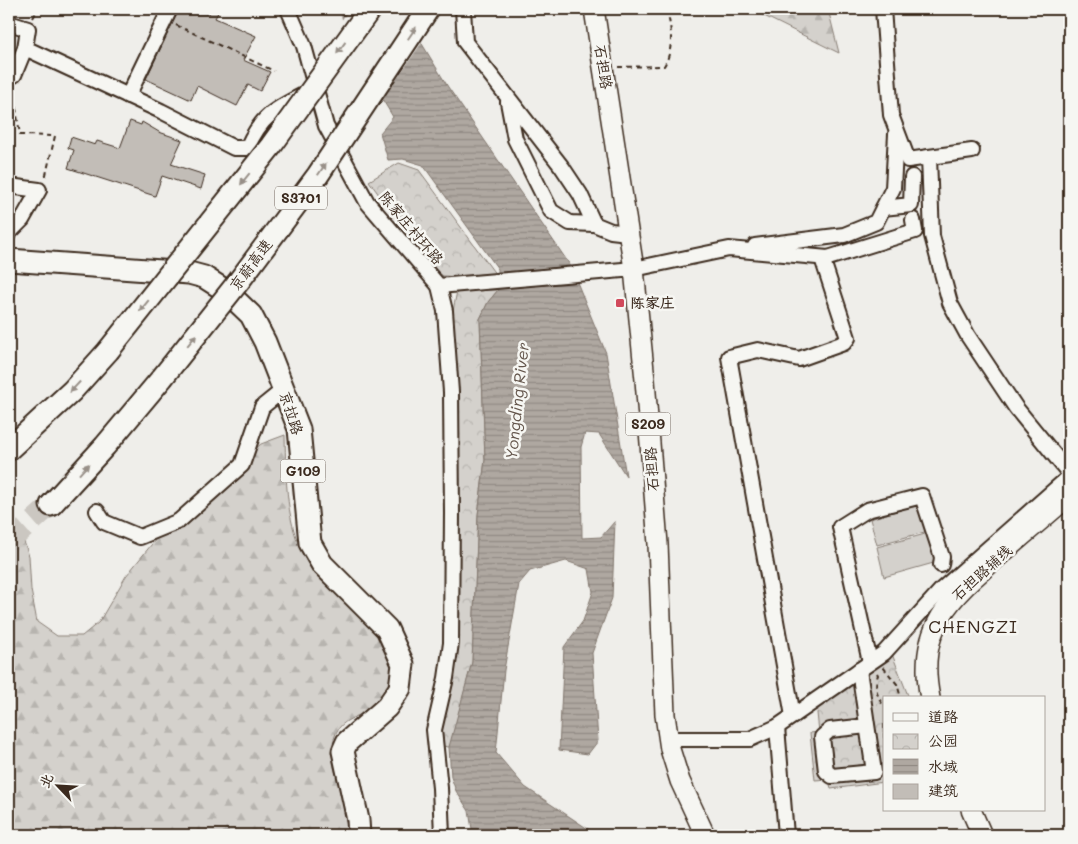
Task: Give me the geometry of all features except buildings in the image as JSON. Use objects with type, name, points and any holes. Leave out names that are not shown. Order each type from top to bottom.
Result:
[{"type":"highway","points":[[9,449],[72,391],[108,351],[271,146],[370,9]]},
{"type":"highway","name":"京蔚高速","points":[[51,505],[105,446],[239,281],[318,175],[428,9]]},
{"type":"highway","name":"京拉路","points":[[9,260],[189,273],[204,277],[226,291],[251,315],[265,342],[299,429],[310,543],[322,564],[387,629],[403,664],[400,688],[387,707],[347,742],[343,751],[358,820],[359,835]]},
{"type":"main road","name":"石担路","points":[[594,9],[634,269],[658,544],[662,676],[668,739],[680,781],[705,835]]},
{"type":"main road","name":"石担路辅线","points":[[930,696],[926,676],[927,651],[938,618],[951,600],[972,579],[1069,496]]},
{"type":"main road","points":[[972,812],[982,835]]},
{"type":"street","name":"陈家庄村环路","points":[[288,9],[304,46],[326,126],[367,202],[439,286],[634,269],[729,249]]},
{"type":"street","points":[[463,9],[465,42],[562,167],[580,194],[594,224]]},
{"type":"street","points":[[883,9],[891,115],[908,160],[972,151]]},
{"type":"street","points":[[128,96],[167,14]]},
{"type":"street","points":[[9,23],[28,29],[24,48],[14,75]]},
{"type":"street","points":[[24,48],[234,148],[247,148],[256,128],[272,111],[316,89]]},
{"type":"street","points":[[507,98],[515,139],[551,211],[570,223],[594,224],[611,231],[628,233]]},
{"type":"street","points":[[729,249],[844,235],[876,222],[893,188],[896,130]]},
{"type":"street","points":[[928,157],[932,236],[950,303],[968,336],[1016,408],[1069,473]]},
{"type":"street","points":[[883,208],[911,204],[912,177]]},
{"type":"street","points":[[9,186],[39,190],[22,220],[9,233]]},
{"type":"street","points":[[729,249],[828,258],[915,232],[913,220]]},
{"type":"street","points":[[793,716],[729,357],[758,350],[800,359],[844,343],[848,338],[822,258]]},
{"type":"street","points":[[439,286],[445,310],[451,392],[452,503],[451,643],[446,678],[434,730],[440,788],[442,835]]},
{"type":"street","points":[[97,511],[104,522],[140,537],[179,521],[242,465],[262,407],[284,390]]},
{"type":"street","points":[[668,739],[750,739],[777,727],[871,666],[942,588],[1069,477]]},
{"type":"street","points":[[867,726],[830,730],[822,737],[826,771],[832,776],[874,772],[867,726],[871,666],[840,527],[867,510],[922,496],[942,557],[941,565]]},
{"type":"street","points":[[777,727],[786,835]]},
{"type":"path","points":[[603,68],[664,66],[670,57],[670,20],[666,9]]},
{"type":"path","points":[[167,14],[274,71]]},
{"type":"path","points":[[9,91],[15,102],[20,135],[55,136],[46,175],[39,190]]},
{"type":"path","points":[[871,666],[885,667],[897,684],[900,696]]},
{"type":"path","points":[[871,666],[878,675],[875,683],[880,701],[883,705]]},
{"type":"green space","points":[[750,9],[828,9],[839,53]]},
{"type":"green space","points":[[399,163],[419,170],[496,275],[470,278],[443,276],[431,266],[369,181]]},
{"type":"green space","points":[[498,290],[488,302],[480,319],[485,460],[478,515],[472,662],[449,747],[435,745],[454,675],[457,616],[458,476],[456,349],[452,316],[457,291]]},
{"type":"green space","points":[[285,435],[288,501],[300,549],[308,564],[319,578],[371,620],[385,640],[397,667],[395,685],[389,697],[380,705],[350,719],[342,725],[336,733],[332,746],[335,771],[350,822],[349,835],[9,835],[9,529],[22,536],[29,556],[31,590],[37,622],[57,636],[82,636],[99,622],[126,576],[169,523],[261,444]]},
{"type":"green space","points":[[919,504],[928,531],[877,545],[870,519]]},
{"type":"green space","points":[[929,533],[937,562],[884,577],[877,547]]},
{"type":"green space","points":[[892,654],[908,696],[883,696],[883,782],[831,789],[829,779],[815,780],[810,733],[819,732],[817,713],[820,702]]},
{"type":"water","name":"Yongding River","points":[[341,9],[401,9],[448,87],[570,265],[606,353],[626,476],[599,434],[585,433],[581,447],[582,538],[601,537],[615,521],[612,598],[592,653],[598,741],[588,754],[559,750],[564,647],[583,621],[593,592],[589,569],[566,561],[530,571],[519,584],[504,670],[496,753],[525,787],[597,835],[473,835],[469,811],[456,791],[451,777],[449,747],[472,662],[478,515],[485,460],[480,319],[488,302],[498,290],[498,269],[423,165],[403,159],[388,160],[380,133],[393,117],[345,37]]},
{"type":"pier","points":[[350,9],[404,9],[423,41],[381,102],[342,38],[340,22]]},
{"type":"tunnel","points":[[9,542],[51,505]]},
{"type":"place","name":"陈家庄","points":[[620,303]]},
{"type":"district","name":"CHENGZI","points":[[973,627]]}]
